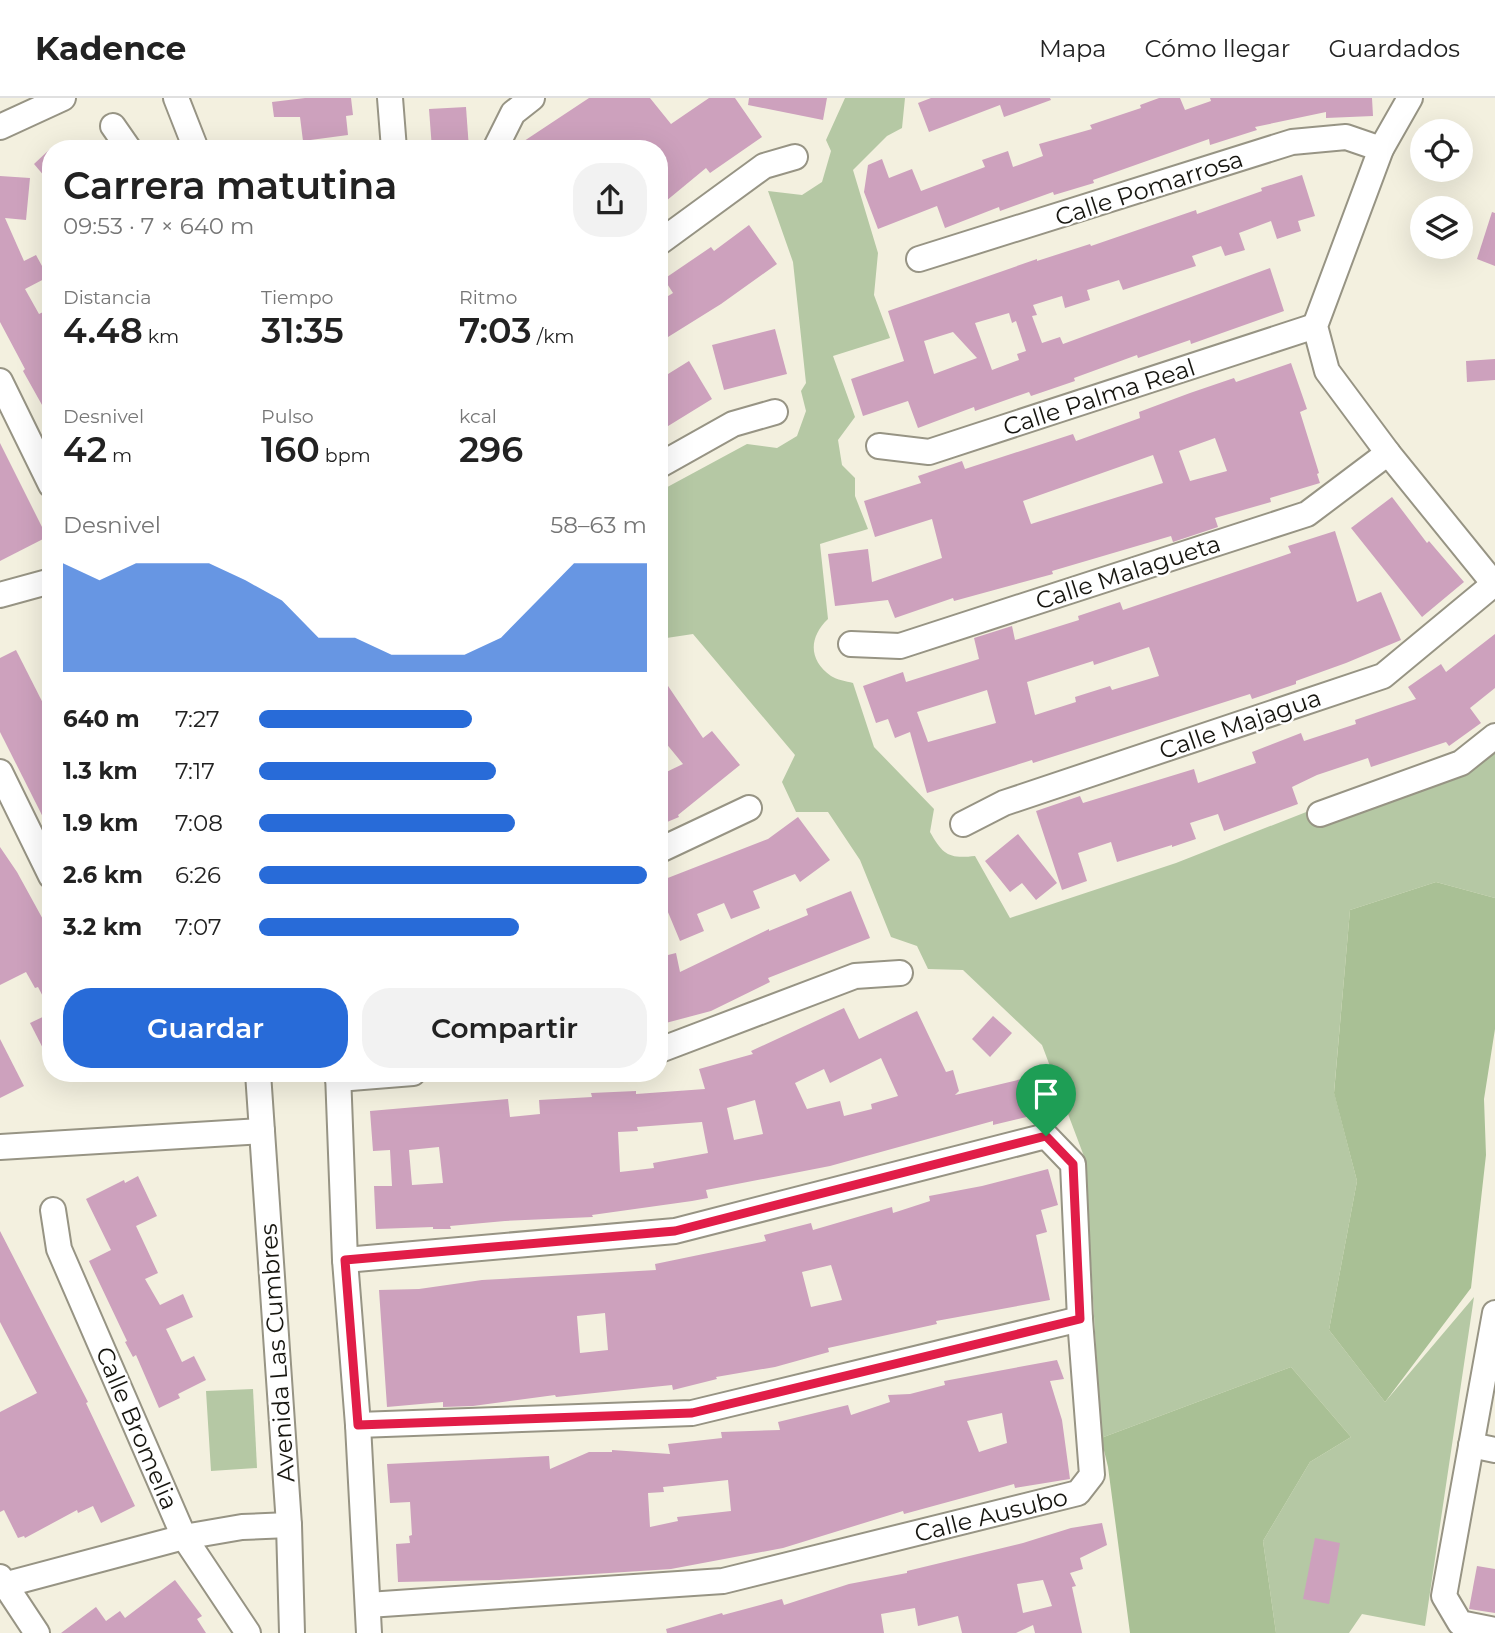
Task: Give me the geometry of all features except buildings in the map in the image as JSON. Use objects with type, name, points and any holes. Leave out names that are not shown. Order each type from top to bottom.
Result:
[{"type":"street","points":[[176,98],[192,140]]},
{"type":"street","points":[[390,98],[393,140]]},
{"type":"street","points":[[500,140],[513,113],[532,98]]},
{"type":"street","points":[[1410,98],[1381,149],[1315,326],[1327,371],[1388,453],[1495,585]]},
{"type":"street","points":[[0,127],[49,102]]},
{"type":"street","points":[[113,126],[123,140]]},
{"type":"street","name":"Calle Pomarrosa","points":[[919,259],[1292,142],[1346,136],[1381,149]]},
{"type":"street","points":[[668,236],[764,166],[795,157]]},
{"type":"street","name":"Calle Palma Real","points":[[879,446],[929,452],[1315,326]]},
{"type":"street","points":[[0,381],[42,467]]},
{"type":"street","points":[[668,461],[733,424],[775,412]]},
{"type":"street","name":"Calle Malagueta","points":[[851,645],[901,646],[1307,514],[1388,453]]},
{"type":"street","points":[[0,595],[42,583]]},
{"type":"street","name":"Calle Majagua","points":[[963,824],[1004,803],[1383,676],[1495,585]]},
{"type":"street","points":[[1320,814],[1461,764],[1495,736]]},
{"type":"street","points":[[0,772],[42,858]]},
{"type":"street","points":[[668,846],[749,807]]},
{"type":"street","points":[[668,1047],[855,976],[900,973]]},
{"type":"street","name":"Avenida Las Cumbres","points":[[259,1082],[289,1525],[292,1633]]},
{"type":"street","points":[[338,1082],[345,1260],[358,1425],[369,1633]]},
{"type":"street","points":[[0,1147],[262,1131]]},
{"type":"street","name":"Calle Ausubo","points":[[345,1260],[675,1231],[1046,1136],[1073,1164],[1080,1319],[1093,1475],[1078,1493],[723,1581],[368,1605]]},
{"type":"street","name":"Calle Bromelia","points":[[53,1210],[59,1249],[184,1537],[248,1633]]},
{"type":"street","points":[[1495,1312],[1444,1596],[1460,1623],[1495,1630]]},
{"type":"street","points":[[358,1425],[692,1413],[1080,1319]]},
{"type":"street","points":[[1471,1446],[1495,1450]]},
{"type":"street","points":[[37,1633],[1,1582],[184,1537],[242,1527],[289,1525]]},
{"type":"green space","points":[[845,98],[905,98],[902,128],[887,136],[853,170],[878,253],[874,295],[890,338],[833,356],[855,417],[838,440],[842,465],[855,478],[855,496],[868,529],[820,544],[828,619],[817,633],[815,656],[823,670],[831,676],[853,683],[874,747],[934,809],[930,832],[935,840],[943,850],[953,856],[975,856],[1010,918],[1176,863],[1449,756],[1495,722],[1495,898],[1436,882],[1350,910],[1334,1092],[1357,1181],[1329,1330],[1385,1402],[1474,1297],[1425,1626],[1362,1614],[1349,1633],[1276,1633],[1263,1541],[1310,1462],[1351,1437],[1291,1367],[1101,1438],[1085,1159],[1042,1045],[963,970],[928,969],[917,946],[891,937],[860,860],[828,812],[796,812],[782,782],[795,755],[693,634],[668,638],[668,487],[747,444],[777,448],[797,436],[806,411],[801,391],[806,383],[793,262],[768,191],[802,195],[822,182],[831,151],[826,140]]},
{"type":"green space","points":[[1436,882],[1495,898],[1495,1029],[1484,1099],[1486,1155],[1471,1288],[1385,1402],[1329,1330],[1357,1181],[1334,1093],[1350,910]]},
{"type":"green space","points":[[1291,1367],[1351,1437],[1310,1462],[1263,1541],[1276,1633],[1130,1633],[1108,1467],[1101,1438]]},
{"type":"green space","points":[[253,1389],[257,1468],[211,1471],[206,1391]]},
{"type":"route","points":[[1046,1136],[1073,1164],[1080,1319],[692,1413],[358,1425],[345,1260],[675,1231],[1046,1136]]}]
